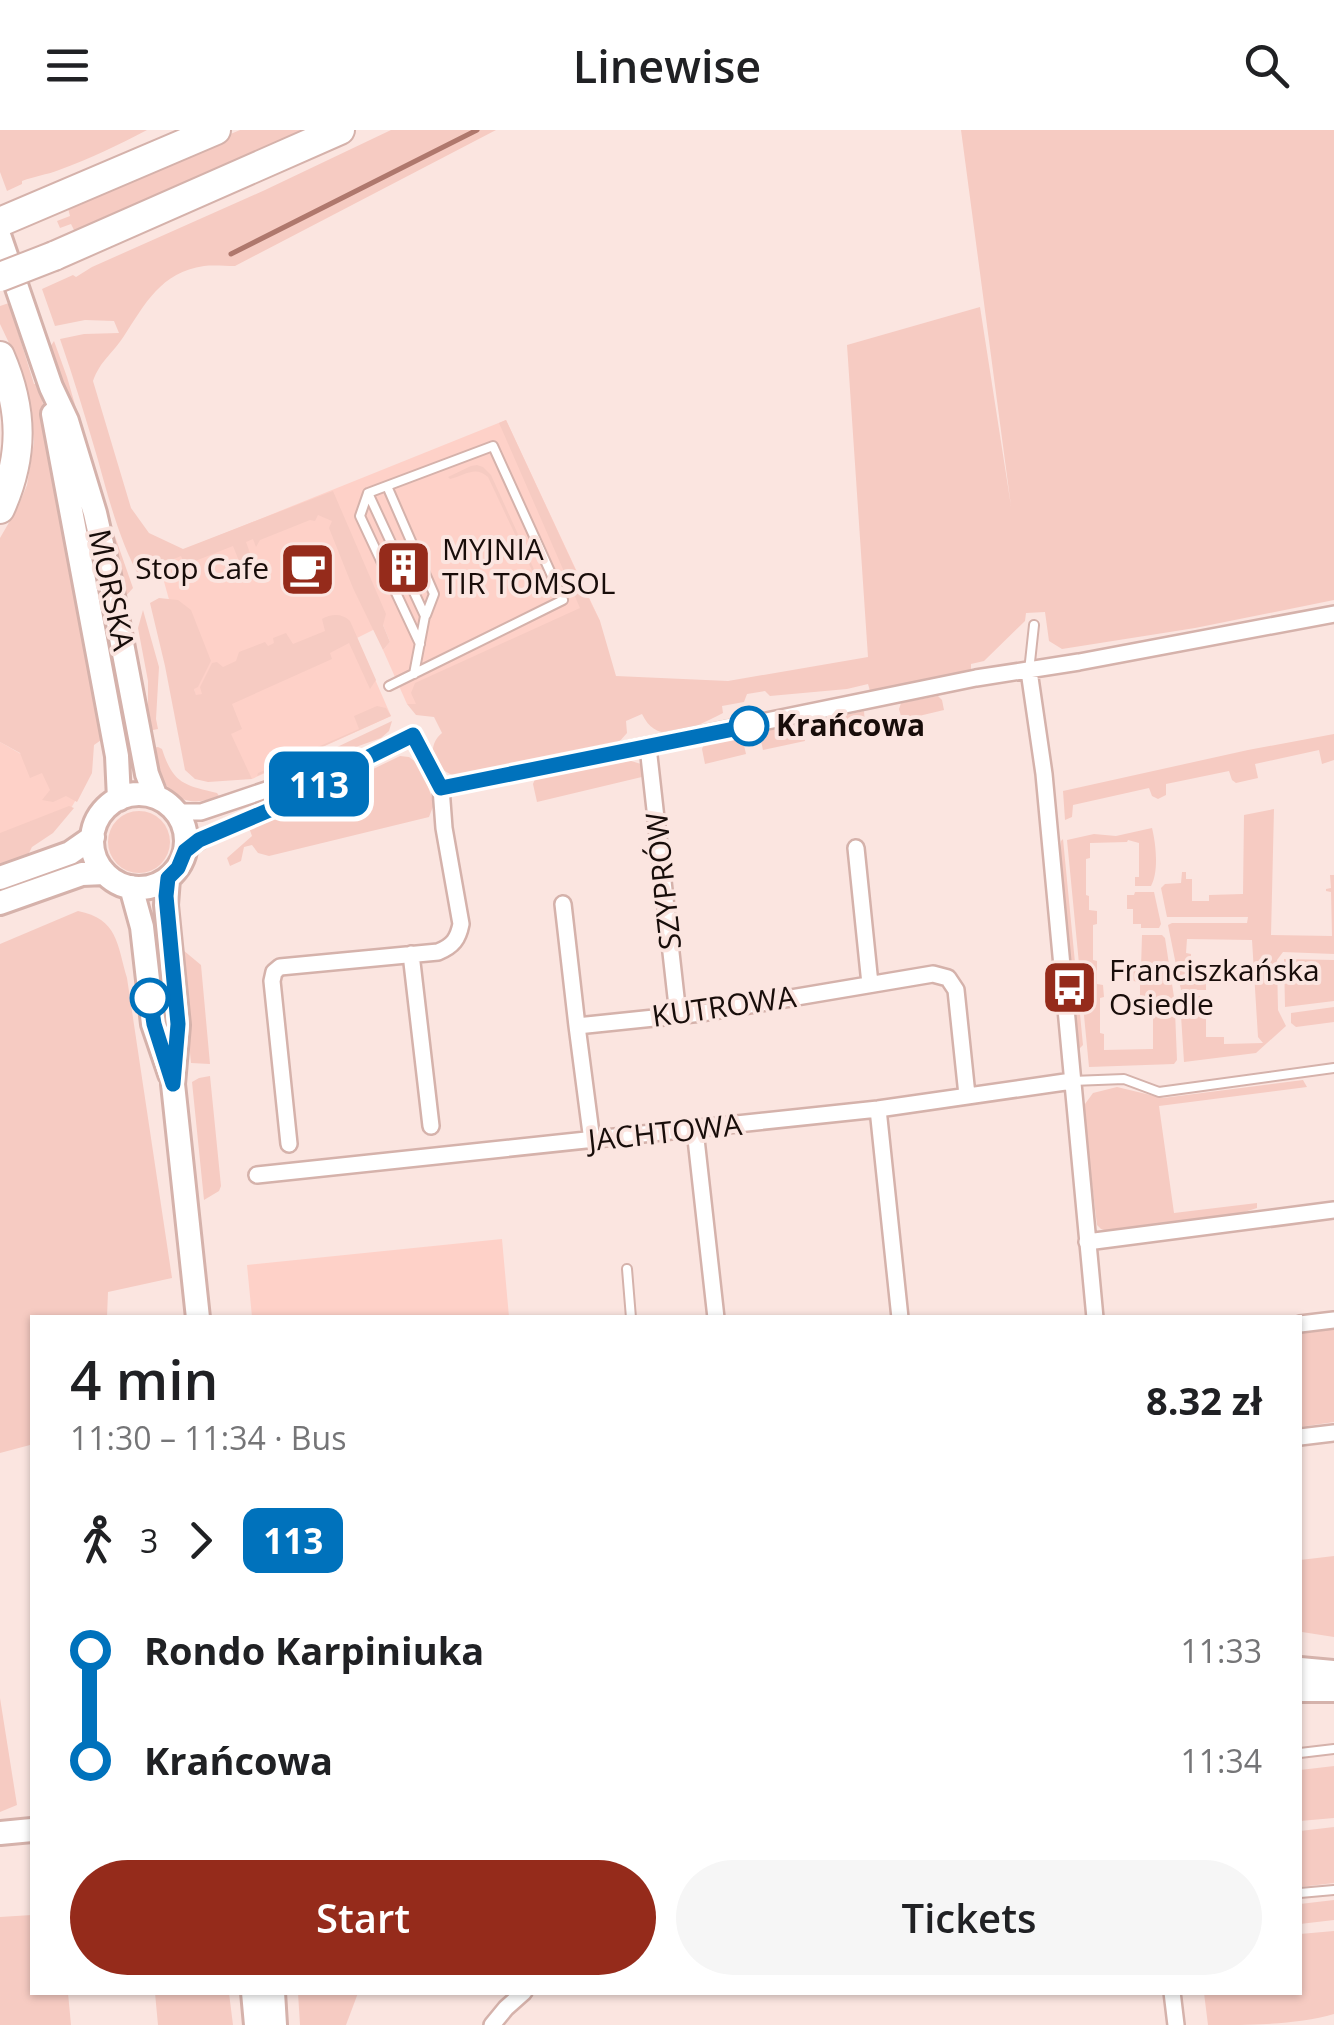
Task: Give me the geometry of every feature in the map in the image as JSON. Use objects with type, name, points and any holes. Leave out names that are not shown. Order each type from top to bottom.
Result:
[{"type":"highway","points":[[63,196],[174,130]]},
{"type":"highway","points":[[0,222],[216,130]]},
{"type":"highway","points":[[0,278],[340,130]]},
{"type":"highway","points":[[0,356],[12,387],[18,442],[13,478],[0,509]]},
{"type":"main road","name":"MORSKA","points":[[0,238],[51,387],[67,421],[102,538],[147,774],[156,798]]},
{"type":"main road","name":"MORSKA","points":[[51,387],[54,424],[117,756],[119,800]]},
{"type":"main road","points":[[134,795],[156,798],[176,812],[185,830],[185,851],[178,868],[168,878],[148,888],[131,888],[105,873],[94,854],[93,837],[101,814],[119,800],[134,795]]},
{"type":"main road","points":[[0,878],[70,852],[93,837]]},
{"type":"main road","points":[[0,903],[82,874],[105,873]]},
{"type":"main road","points":[[168,878],[166,905],[178,1024],[173,1084],[198,1315]]},
{"type":"main road","points":[[131,888],[142,927],[154,1024],[173,1084]]},
{"type":"main road","points":[[1302,1669],[1334,1672]]},
{"type":"main road","points":[[1302,1690],[1334,1690]]},
{"type":"main road","points":[[0,1833],[30,1830]]},
{"type":"main road","points":[[253,1995],[256,2025]]},
{"type":"main road","points":[[273,1995],[275,2025]]},
{"type":"street","points":[[441,788],[976,678],[1334,614]]},
{"type":"street","points":[[1029,670],[1044,774],[1095,1315]]},
{"type":"street","points":[[185,851],[208,835],[300,797],[332,775],[413,735],[441,788],[461,924],[450,948],[280,967],[274,972],[289,1144]]},
{"type":"street","name":"SZYPRÓW","points":[[648,747],[678,1015]]},
{"type":"street","points":[[176,812],[201,812],[290,782],[332,775]]},
{"type":"street","points":[[856,848],[870,984]]},
{"type":"street","points":[[563,904],[592,1141]]},
{"type":"street","points":[[412,954],[431,1126]]},
{"type":"street","name":"KUTROWA","points":[[577,1026],[678,1015],[944,975],[956,990],[967,1095]]},
{"type":"street","name":"JACHTOWA","points":[[256,1175],[878,1110],[1072,1081]]},
{"type":"street","points":[[878,1110],[900,1315]]},
{"type":"street","points":[[694,1130],[716,1315]]},
{"type":"street","points":[[1087,1242],[1334,1210]]},
{"type":"street","points":[[1302,1324],[1334,1320]]},
{"type":"street","points":[[1302,1437],[1334,1433]]},
{"type":"street","points":[[492,2025],[521,1995]]},
{"type":"street","points":[[1172,1995],[1176,2025]]},
{"type":"lane","points":[[368,493],[492,446],[562,600],[389,686]]},
{"type":"lane","points":[[387,486],[434,594],[425,616],[414,674]]},
{"type":"lane","points":[[368,493],[425,616]]},
{"type":"lane","points":[[368,493],[360,516],[420,644]]},
{"type":"lane","points":[[1029,670],[1034,625]]},
{"type":"lane","points":[[1072,1081],[1124,1080],[1159,1092],[1334,1068]]},
{"type":"lane","points":[[627,1269],[632,1315]]},
{"type":"lane","points":[[1302,1753],[1334,1749]]},
{"type":"lane","points":[[1302,1893],[1334,1890]]},
{"type":"shaded area","points":[[0,130],[147,130],[81,161],[22,181],[7,191],[0,172]]},
{"type":"shaded area","points":[[240,130],[317,130],[76,234],[71,224],[60,228],[57,221],[70,216],[67,204]]},
{"type":"shaded area","points":[[391,130],[496,130],[235,266],[204,266],[176,275],[147,301],[93,381],[131,508],[149,533],[183,549],[333,491],[386,614],[383,625],[390,642],[383,650],[329,528],[332,521],[318,515],[315,521],[260,540],[256,547],[253,539],[246,542],[251,556],[239,561],[233,546],[185,565],[181,556],[152,568],[140,578],[116,520],[60,339],[119,333],[114,321],[85,320],[55,326],[42,289],[76,277]]},
{"type":"shaded area","points":[[961,130],[1334,130],[1334,600],[1062,649],[1049,641],[1045,612],[1026,613],[1025,621],[984,661],[971,664],[971,670],[870,691],[868,684],[770,696],[765,691],[747,694],[744,702],[722,706],[723,713],[679,732],[658,731],[642,714],[626,721],[627,733],[619,742],[456,776],[442,769],[433,752],[442,733],[434,717],[416,715],[407,704],[416,704],[411,693],[415,683],[580,608],[499,423],[506,420],[600,621],[616,676],[728,681],[868,657],[847,345],[980,307],[1011,506]]},
{"type":"shaded area","points":[[9,303],[43,404],[104,738],[94,745],[92,773],[77,802],[66,796],[53,802],[42,800],[50,790],[42,773],[30,778],[20,753],[0,742],[0,538],[27,485],[34,442],[29,398],[0,324],[0,306]]},
{"type":"shaded area","points":[[54,341],[133,588],[125,597],[50,347]]},
{"type":"shaded area","points":[[506,420],[600,621],[416,704],[407,704],[383,650],[390,642],[383,625],[357,638],[391,716],[252,779],[212,754],[158,560]]},
{"type":"shaded area","points":[[477,465],[491,475],[538,583],[488,477],[474,472],[448,477]]},
{"type":"shaded area","points":[[159,598],[178,600],[191,610],[211,661],[194,689],[196,695],[202,694],[200,687],[212,663],[223,667],[236,661],[239,652],[265,642],[268,646],[274,643],[273,638],[286,633],[293,644],[325,631],[322,619],[333,615],[350,621],[376,680],[370,689],[349,643],[330,653],[332,659],[232,704],[242,729],[231,734],[252,779],[195,779],[185,770],[150,603]]},
{"type":"shaded area","points":[[143,610],[159,667],[158,729],[148,731],[148,681],[138,628]]},
{"type":"shaded area","points":[[938,696],[944,710],[902,720],[901,703]]},
{"type":"shaded area","points":[[377,706],[386,708],[391,716],[257,776],[359,729],[354,716]]},
{"type":"shaded area","points":[[864,711],[865,724],[861,729],[822,738],[822,720]]},
{"type":"shaded area","points":[[392,721],[381,738],[280,774]]},
{"type":"shaded area","points":[[800,724],[805,741],[763,750],[762,732]]},
{"type":"shaded area","points":[[1334,734],[1334,760],[1322,764],[1319,750],[1255,764],[1258,778],[1236,783],[1229,771],[1166,784],[1166,795],[1158,799],[1149,788],[1073,805],[1072,817],[1065,820],[1063,791]]},
{"type":"shaded area","points":[[739,737],[746,754],[705,764],[704,744]]},
{"type":"shaded area","points":[[0,742],[82,789],[70,810],[0,836]]},
{"type":"shaded area","points":[[158,747],[181,781],[219,796],[192,801],[172,792],[155,761],[152,748]]},
{"type":"shaded area","points":[[400,756],[421,766],[434,804],[429,817],[269,856],[258,853],[252,845],[244,847],[241,861],[230,866],[227,858],[252,836],[248,825]]},
{"type":"shaded area","points":[[628,760],[641,764],[646,776],[537,802],[535,779]]},
{"type":"shaded area","points":[[69,806],[74,808],[53,833],[32,847],[27,857],[0,871],[0,833]]},
{"type":"shaded area","points":[[1274,809],[1271,935],[1332,936],[1331,892],[1326,889],[1331,888],[1330,875],[1334,875],[1334,954],[1283,952],[1277,960],[1278,1010],[1286,1026],[1256,1053],[1184,1062],[1180,1000],[1185,996],[1206,996],[1206,1037],[1224,1037],[1224,1044],[1263,1043],[1258,1037],[1252,940],[1187,939],[1191,973],[1206,973],[1206,990],[1181,990],[1168,925],[1247,923],[1248,917],[1167,917],[1161,888],[1181,883],[1182,872],[1186,872],[1186,879],[1192,879],[1192,901],[1209,901],[1209,895],[1243,894],[1244,815]]},
{"type":"shaded area","points":[[139,811],[161,820],[170,842],[161,864],[139,873],[117,864],[108,842],[117,820]]},
{"type":"shaded area","points":[[1152,828],[1156,866],[1151,886],[1135,886],[1135,877],[1139,877],[1139,843],[1090,843],[1086,895],[1089,910],[1097,911],[1093,960],[1097,961],[1097,984],[1103,985],[1100,1033],[1104,1034],[1104,1050],[1153,1049],[1153,1017],[1149,1016],[1149,1008],[1171,1008],[1175,1011],[1177,1060],[1174,1064],[1089,1067],[1067,840]]},
{"type":"shaded area","points":[[1063,839],[1083,1045],[1078,1050],[1060,851]]},
{"type":"shaded area","points":[[1154,892],[1159,928],[1133,924],[1133,909],[1127,909],[1127,895]]},
{"type":"shaded area","points":[[78,911],[101,920],[114,935],[127,978],[172,1278],[108,1292],[107,1315],[30,1315],[30,1445],[0,1453],[0,944]]},
{"type":"shaded area","points":[[1142,935],[1165,938],[1173,1002],[1140,997],[1140,982],[1133,981],[1133,969],[1141,968]]},
{"type":"shaded area","points":[[180,951],[201,965],[210,1064],[191,1063]]},
{"type":"shaded area","points":[[1284,959],[1334,960],[1334,1001],[1285,1007]]},
{"type":"shaded area","points":[[1334,1007],[1334,1022],[1296,1027],[1291,1023],[1291,1013]]},
{"type":"shaded area","points":[[210,1076],[221,1186],[204,1200],[192,1082]]},
{"type":"shaded area","points":[[1303,1080],[1307,1087],[1159,1106],[1174,1213],[1257,1203],[1257,1208],[1110,1232],[1097,1225],[1084,1116],[1085,1104],[1093,1093],[1117,1087],[1163,1098]]},
{"type":"shaded area","points":[[502,1239],[509,1315],[252,1315],[247,1265]]},
{"type":"shaded area","points":[[1334,1327],[1334,1422],[1302,1427],[1302,1331]]},
{"type":"shaded area","points":[[1334,1556],[1334,1637],[1302,1632],[1302,1560]]},
{"type":"shaded area","points":[[0,1698],[17,1805],[0,1812]]},
{"type":"shaded area","points":[[1334,1766],[1334,1818],[1302,1821],[1302,1770]]},
{"type":"shaded area","points":[[1334,1827],[1334,1883],[1302,1887],[1302,1831]]},
{"type":"shaded area","points":[[1334,1900],[1334,1920],[1302,1924],[1302,1904]]},
{"type":"shaded area","points":[[30,1915],[30,1995],[68,1995],[71,2025],[0,2025],[0,1917]]},
{"type":"shaded area","points":[[1334,1931],[1334,2014],[1288,2022],[1208,2025],[1204,1995],[1302,1995],[1302,1934]]},
{"type":"shaded area","points":[[155,1995],[229,1995],[233,2025],[158,2025]]},
{"type":"shaded area","points":[[298,1995],[357,1995],[346,2025],[300,2025]]},
{"type":"waterway","points":[[231,254],[477,130]]},
{"type":"bus line","name":"113","points":[[150,998],[173,1084],[178,1024],[166,896],[168,878],[178,868],[185,851],[208,835],[300,797],[332,775],[413,735],[441,788],[749,726]]},
{"type":"place","name":"MYJNIA TIR TOMSOL","points":[[403,567]]},
{"type":"place","name":"Stop Cafe","points":[[308,569]]},
{"type":"place","name":"Krańcowa","points":[[749,726]]},
{"type":"place","name":"Franciszkańska Osiedle","points":[[1070,988]]}]
